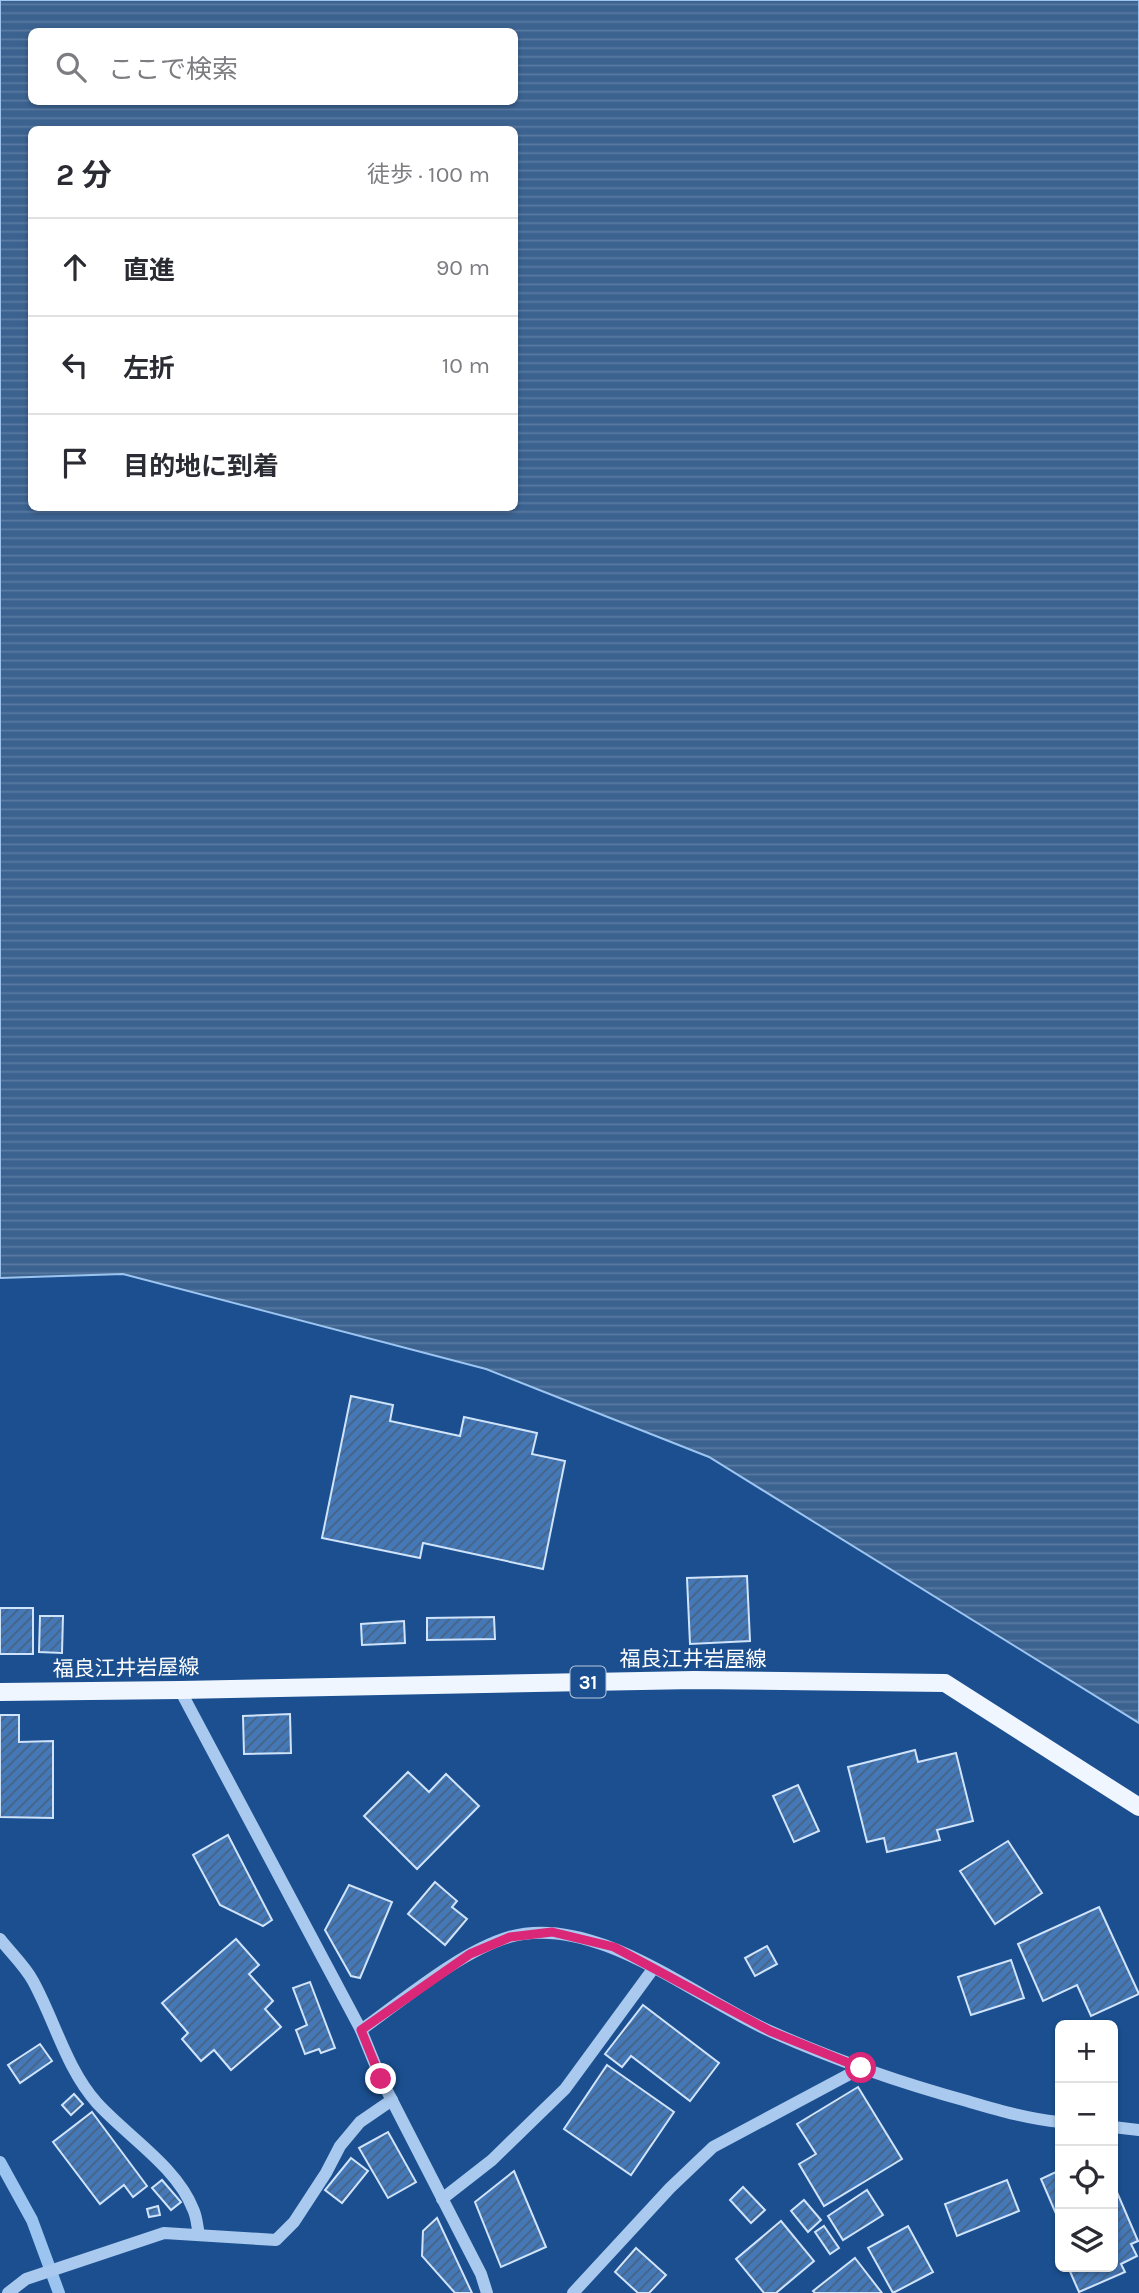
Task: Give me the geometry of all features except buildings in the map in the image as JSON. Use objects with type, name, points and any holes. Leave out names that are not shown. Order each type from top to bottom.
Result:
[{"type":"main road","name":"福良江井岩屋線","points":[[0,1692],[694,1680],[945,1683],[1139,1807]]},
{"type":"street","points":[[180,1690],[361,2030],[392,2100],[481,2274],[487,2293]]},
{"type":"street","points":[[361,2030],[470,1954],[510,1937],[552,1932],[614,1947],[770,2031],[861,2068],[925,2090],[1031,2119],[1055,2121]]},
{"type":"street","points":[[0,1939],[32,1979],[83,2084],[123,2129],[170,2174],[187,2196],[194,2210],[199,2235]]},
{"type":"street","points":[[442,2199],[492,2160],[565,2090],[653,1969]]},
{"type":"street","points":[[573,2293],[670,2188],[713,2147],[861,2068]]},
{"type":"street","points":[[8,2293],[26,2279],[164,2233],[276,2239],[294,2222],[340,2146],[360,2122],[392,2100]]},
{"type":"street","points":[[1118,2128],[1139,2130]]},
{"type":"water","points":[[0,0],[1139,0],[1139,1723],[709,1457],[486,1369],[123,1274],[0,1278]]},
{"type":"waterway","points":[[0,2162],[32,2220],[59,2293]]},
{"type":"route","points":[[381,2079],[361,2030],[470,1954],[510,1937],[552,1932],[614,1947],[770,2031],[861,2068]]}]
